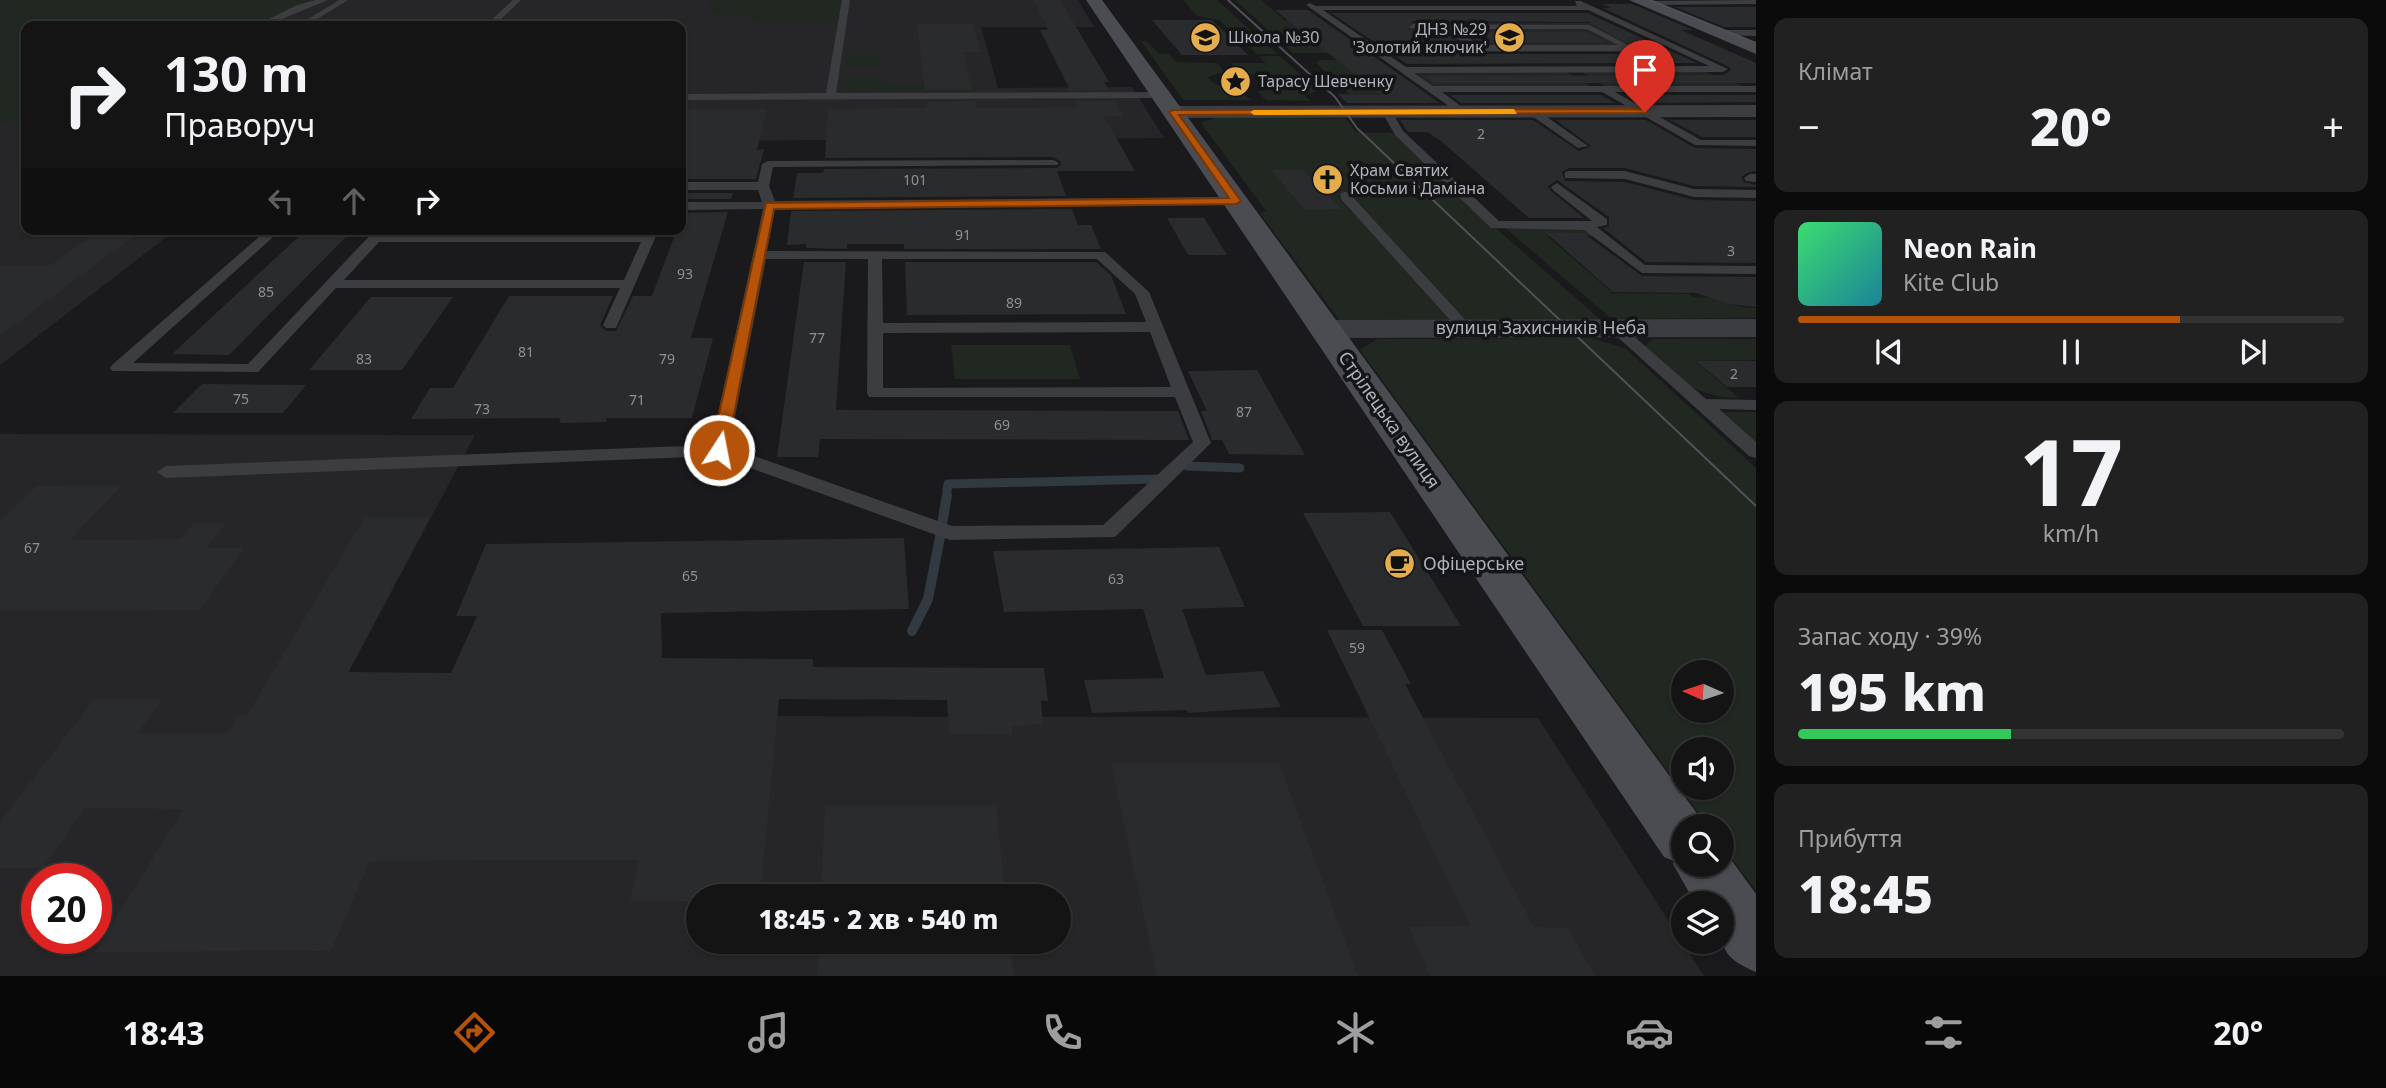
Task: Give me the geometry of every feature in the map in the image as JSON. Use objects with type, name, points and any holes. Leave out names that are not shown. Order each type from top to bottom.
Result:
[{"type":"main road","name":"Стрілецька вулиця","points":[[1094,0],[1671,821]]},
{"type":"main road","points":[[1641,2],[1756,49]]},
{"type":"main road","points":[[1710,877],[1756,943]]},
{"type":"street","points":[[1167,104],[1387,112],[1756,111]]},
{"type":"street","name":"вулиця Захисників Неба","points":[[1325,328],[1756,328]]},
{"type":"lane","points":[[269,21],[324,0]]},
{"type":"lane","points":[[309,21],[344,0]]},
{"type":"lane","points":[[494,21],[517,0]]},
{"type":"lane","points":[[831,96],[846,0]]},
{"type":"lane","points":[[1304,0],[1464,112]]},
{"type":"lane","points":[[1571,0],[1734,75]]},
{"type":"lane","points":[[1641,2],[1756,2]]},
{"type":"lane","points":[[1314,8],[1589,8]]},
{"type":"lane","points":[[1412,26],[1444,26],[1545,27],[1588,27],[1630,48],[1478,48],[1444,26]]},
{"type":"lane","points":[[1545,27],[1556,32]]},
{"type":"lane","points":[[1717,33],[1756,33]]},
{"type":"lane","points":[[1515,40],[1699,143],[1756,143]]},
{"type":"lane","points":[[1570,40],[1585,48]]},
{"type":"lane","points":[[1404,70],[1723,69]]},
{"type":"lane","points":[[1745,80],[1756,87]]},
{"type":"lane","points":[[1432,89],[1756,87]]},
{"type":"lane","points":[[686,97],[831,96],[1167,104]]},
{"type":"lane","points":[[1387,112],[1399,133],[1496,225],[1587,226],[1602,222],[1557,187]]},
{"type":"lane","points":[[1533,112],[1582,146]]},
{"type":"lane","points":[[719,450],[770,205],[763,186],[768,164],[1053,163]]},
{"type":"lane","points":[[1569,175],[1625,175],[1694,194],[1756,194]]},
{"type":"lane","points":[[686,186],[763,186]]},
{"type":"lane","points":[[1345,196],[1465,328]]},
{"type":"lane","points":[[686,206],[1236,201]]},
{"type":"lane","points":[[1587,226],[1642,269],[1756,270]]},
{"type":"lane","points":[[268,235],[118,368],[252,369],[378,235]]},
{"type":"lane","points":[[611,325],[651,235]]},
{"type":"lane","points":[[166,472],[719,450],[950,533],[1108,532],[1202,443],[1142,292],[1100,255],[759,255]]},
{"type":"lane","points":[[875,255],[875,393],[1182,392]]},
{"type":"lane","points":[[332,284],[629,284]]},
{"type":"lane","points":[[875,328],[1156,327]]},
{"type":"lane","points":[[1617,329],[1756,452]]},
{"type":"lane","points":[[1702,404],[1756,405]]},
{"type":"shaded area","points":[[0,0],[1078,0],[1094,27],[981,27],[998,88],[1132,87],[1164,138],[686,141],[686,21],[21,21],[21,235],[169,235],[0,365]]},
{"type":"shaded area","points":[[1,0],[324,0],[271,21],[21,21],[21,123],[0,123]]},
{"type":"shaded area","points":[[712,0],[841,0],[838,20],[766,21],[706,10]]},
{"type":"shaded area","points":[[1183,0],[1217,0],[1277,54],[1257,54],[1219,20],[1197,16]]},
{"type":"shaded area","points":[[1235,0],[1261,0],[1285,20],[1304,20],[1294,25],[1325,50],[1355,50],[1352,47],[1364,46],[1372,53],[1293,53]]},
{"type":"shaded area","name":"ДНЗ №29 'Золотий ключик'","points":[[1370,22],[1595,23],[1656,52],[1413,52]]},
{"type":"shaded area","points":[[1141,41],[1146,41],[1160,54],[1169,54],[1176,62],[1217,63],[1225,72],[1208,77],[1212,82],[1241,93],[1251,100],[1183,100]]},
{"type":"shaded area","points":[[846,53],[881,53],[881,68],[845,68]]},
{"type":"shaded area","points":[[1259,56],[1280,56],[1318,91],[1304,95],[1310,101],[1266,100],[1258,92],[1274,85],[1263,78],[1241,71],[1230,63],[1266,63]]},
{"type":"shaded area","points":[[1319,60],[1338,60],[1390,101],[1356,101],[1316,63]]},
{"type":"shaded area","points":[[1579,71],[1702,71],[1749,88],[1608,88]]},
{"type":"shaded area","points":[[1567,72],[1590,86],[1433,86],[1414,73]]},
{"type":"shaded area","points":[[844,77],[880,77],[884,78],[885,84],[974,84],[978,92],[846,91],[842,90]]},
{"type":"shaded area","points":[[1217,117],[1346,119],[1356,132],[1393,133],[1491,224],[1601,320],[1341,322],[1260,214],[1266,211],[1201,123]]},
{"type":"shaded area","points":[[1504,227],[1584,228],[1593,236],[1547,236],[1613,293],[1688,294],[1756,308],[1756,318],[1612,319]]},
{"type":"shaded area","points":[[1591,338],[1625,348],[1756,468],[1756,891],[1734,861],[1734,814],[1699,814],[1689,800],[1734,800],[1734,737],[1671,737],[1671,775],[1360,350],[1377,339]]},
{"type":"shaded area","points":[[1652,339],[1756,339],[1756,360],[1695,361],[1739,398],[1723,397],[1697,389],[1675,376],[1643,348]]},
{"type":"shaded area","points":[[951,345],[1070,345],[1080,379],[955,379]]},
{"type":"shaded area","points":[[1717,412],[1756,412],[1756,446]]},
{"type":"shaded area","points":[[0,434],[475,435],[326,715],[1538,718],[1671,925],[1671,954],[1690,954],[1704,976],[0,976]]},
{"type":"building","points":[[1034,0],[1060,0],[1109,82],[1104,82],[1109,90],[1070,90],[1040,30],[1048,30]]},
{"type":"building","points":[[1601,4],[1632,4],[1693,30],[1681,30],[1756,63],[1756,83],[1434,83],[1422,76],[1723,75],[1731,70],[1603,8],[1611,8]]},
{"type":"building","points":[[1675,7],[1756,7],[1756,27],[1724,27]]},
{"type":"building","points":[[1275,10],[1308,10],[1440,103],[1347,103],[1338,94],[1380,95]]},
{"type":"building","points":[[1331,13],[1587,13],[1697,63],[1407,64]],"holes":[[[1412,21],[1589,22],[1637,49],[1630,54],[1478,54],[1441,32],[1407,30]]]},
{"type":"building","points":[[1152,20],[1212,20],[1248,55],[1182,55]]},
{"type":"building","points":[[917,24],[973,24],[981,52],[963,52],[972,90],[925,90]]},
{"type":"building","points":[[1463,32],[1586,32],[1607,42],[1481,42]]},
{"type":"building","points":[[1450,95],[1601,95],[1615,103],[1461,103]]},
{"type":"building","points":[[1625,95],[1756,95],[1756,102],[1639,103]]},
{"type":"building","points":[[975,101],[977,108],[1078,107],[1075,101],[1115,101],[1124,116],[1104,116],[1135,171],[1057,171],[1066,196],[793,198],[797,173],[823,173],[824,169],[1057,168],[1061,165],[1060,161],[1053,157],[825,158],[828,109],[927,108],[927,102]]},
{"type":"building","points":[[686,109],[767,109],[757,150],[764,149],[756,179],[686,179]]},
{"type":"building","points":[[1400,120],[1533,120],[1579,151],[1591,146],[1556,120],[1646,120],[1695,148],[1756,149],[1756,171],[1741,177],[1744,182],[1756,187],[1694,186],[1625,168],[1569,168],[1562,172],[1565,181],[1625,182],[1694,200],[1756,201],[1756,263],[1646,262],[1603,228],[1609,227],[1609,217],[1557,180],[1548,186],[1551,191],[1584,218],[1529,218],[1441,141],[1427,132],[1408,132]]},
{"type":"building","points":[[1670,120],[1756,120],[1756,137],[1702,137]]},
{"type":"building","points":[[1271,170],[1303,170],[1342,209],[1305,210]]},
{"type":"building","points":[[686,193],[733,193],[731,199],[686,199]]},
{"type":"building","points":[[1072,209],[1078,225],[1091,225],[1101,249],[904,249],[904,244],[847,244],[847,249],[806,248],[806,244],[787,245],[791,211]]},
{"type":"building","points":[[728,212],[691,338],[713,338],[692,418],[607,418],[606,422],[559,423],[561,418],[411,419],[430,388],[453,388],[509,296],[613,296],[600,325],[606,331],[616,331],[633,296],[652,296],[675,235],[686,235],[686,213]]},
{"type":"building","points":[[1167,218],[1204,218],[1227,255],[1188,255]]},
{"type":"building","points":[[1545,232],[1583,233],[1642,276],[1756,277],[1756,307],[1728,304],[1696,293],[1613,292]]},
{"type":"building","points":[[93,235],[135,235],[0,336],[0,265],[51,265]]},
{"type":"building","points":[[301,235],[348,235],[229,355],[172,354]]},
{"type":"building","points":[[804,262],[846,262],[836,410],[1178,411],[1189,440],[820,439],[818,457],[777,457]]},
{"type":"building","points":[[905,262],[1096,262],[1111,275],[1126,314],[907,315]]},
{"type":"building","points":[[371,297],[453,297],[402,370],[309,370]]},
{"type":"building","points":[[1696,361],[1756,361],[1756,387],[1727,387]]},
{"type":"building","points":[[1257,370],[1305,455],[1229,454],[1222,440],[1212,440],[1201,411],[1207,411],[1188,371]]},
{"type":"building","points":[[202,384],[306,385],[283,413],[173,413]]},
{"type":"building","points":[[122,485],[70,540],[180,539],[194,523],[226,523],[206,548],[244,548],[200,610],[0,611],[0,521],[37,486]]},
{"type":"building","points":[[1390,512],[1461,626],[1363,626],[1303,513]]},
{"type":"building","points":[[365,517],[430,517],[348,672],[451,673],[477,616],[456,616],[486,544],[904,538],[909,609],[661,613],[662,658],[813,659],[813,667],[1044,668],[1048,701],[1041,701],[1043,724],[1012,726],[1012,735],[949,734],[947,700],[779,699],[761,884],[686,884],[686,901],[630,901],[639,860],[370,861],[331,951],[112,952],[112,924],[183,809],[85,808],[46,863],[21,863],[21,868],[0,868],[0,822],[94,699],[162,699],[138,733],[227,733],[238,715],[247,715]]},
{"type":"building","points":[[1219,547],[1245,607],[1182,609],[1206,675],[1263,671],[1281,707],[1188,713],[1187,710],[1092,713],[1084,680],[1164,678],[1143,609],[1004,612],[993,551]]},
{"type":"building","points":[[1327,630],[1382,630],[1411,684],[1405,684],[1534,927],[1568,928],[1595,976],[1430,976],[1409,927],[1470,926]]},
{"type":"building","points":[[1111,763],[1279,763],[1358,976],[1157,976]]},
{"type":"building","points":[[825,805],[996,805],[1004,884],[822,884]]},
{"type":"building","points":[[818,954],[1011,954],[1014,976],[817,976]]},
{"type":"waterway","points":[[1187,466],[1240,468]]},
{"type":"waterway","points":[[947,491],[948,484],[1158,479]]},
{"type":"waterway","points":[[942,524],[947,495]]},
{"type":"waterway","points":[[912,631],[928,599],[940,537]]},
{"type":"tram line","points":[[1228,0],[1335,97],[1357,128],[1756,506]]},
{"type":"tram line","points":[[1650,0],[1756,43]]},
{"type":"slow traffic","points":[[1254,112],[1514,112]]},
{"type":"place","name":"Школа №30","points":[[1205,37]]},
{"type":"place","name":"ДНЗ №29 'Золотий ключик'","points":[[1510,38]]},
{"type":"place","name":"Тарасу Шевченку","points":[[1235,81]]},
{"type":"place","name":"Храм Святих Косьми і Даміана","points":[[1327,179]]},
{"type":"place","name":"Офіцерське","points":[[1400,564]]},
{"type":"route","points":[[719,450],[770,205],[1236,201],[1173,112],[1645,112]]}]
